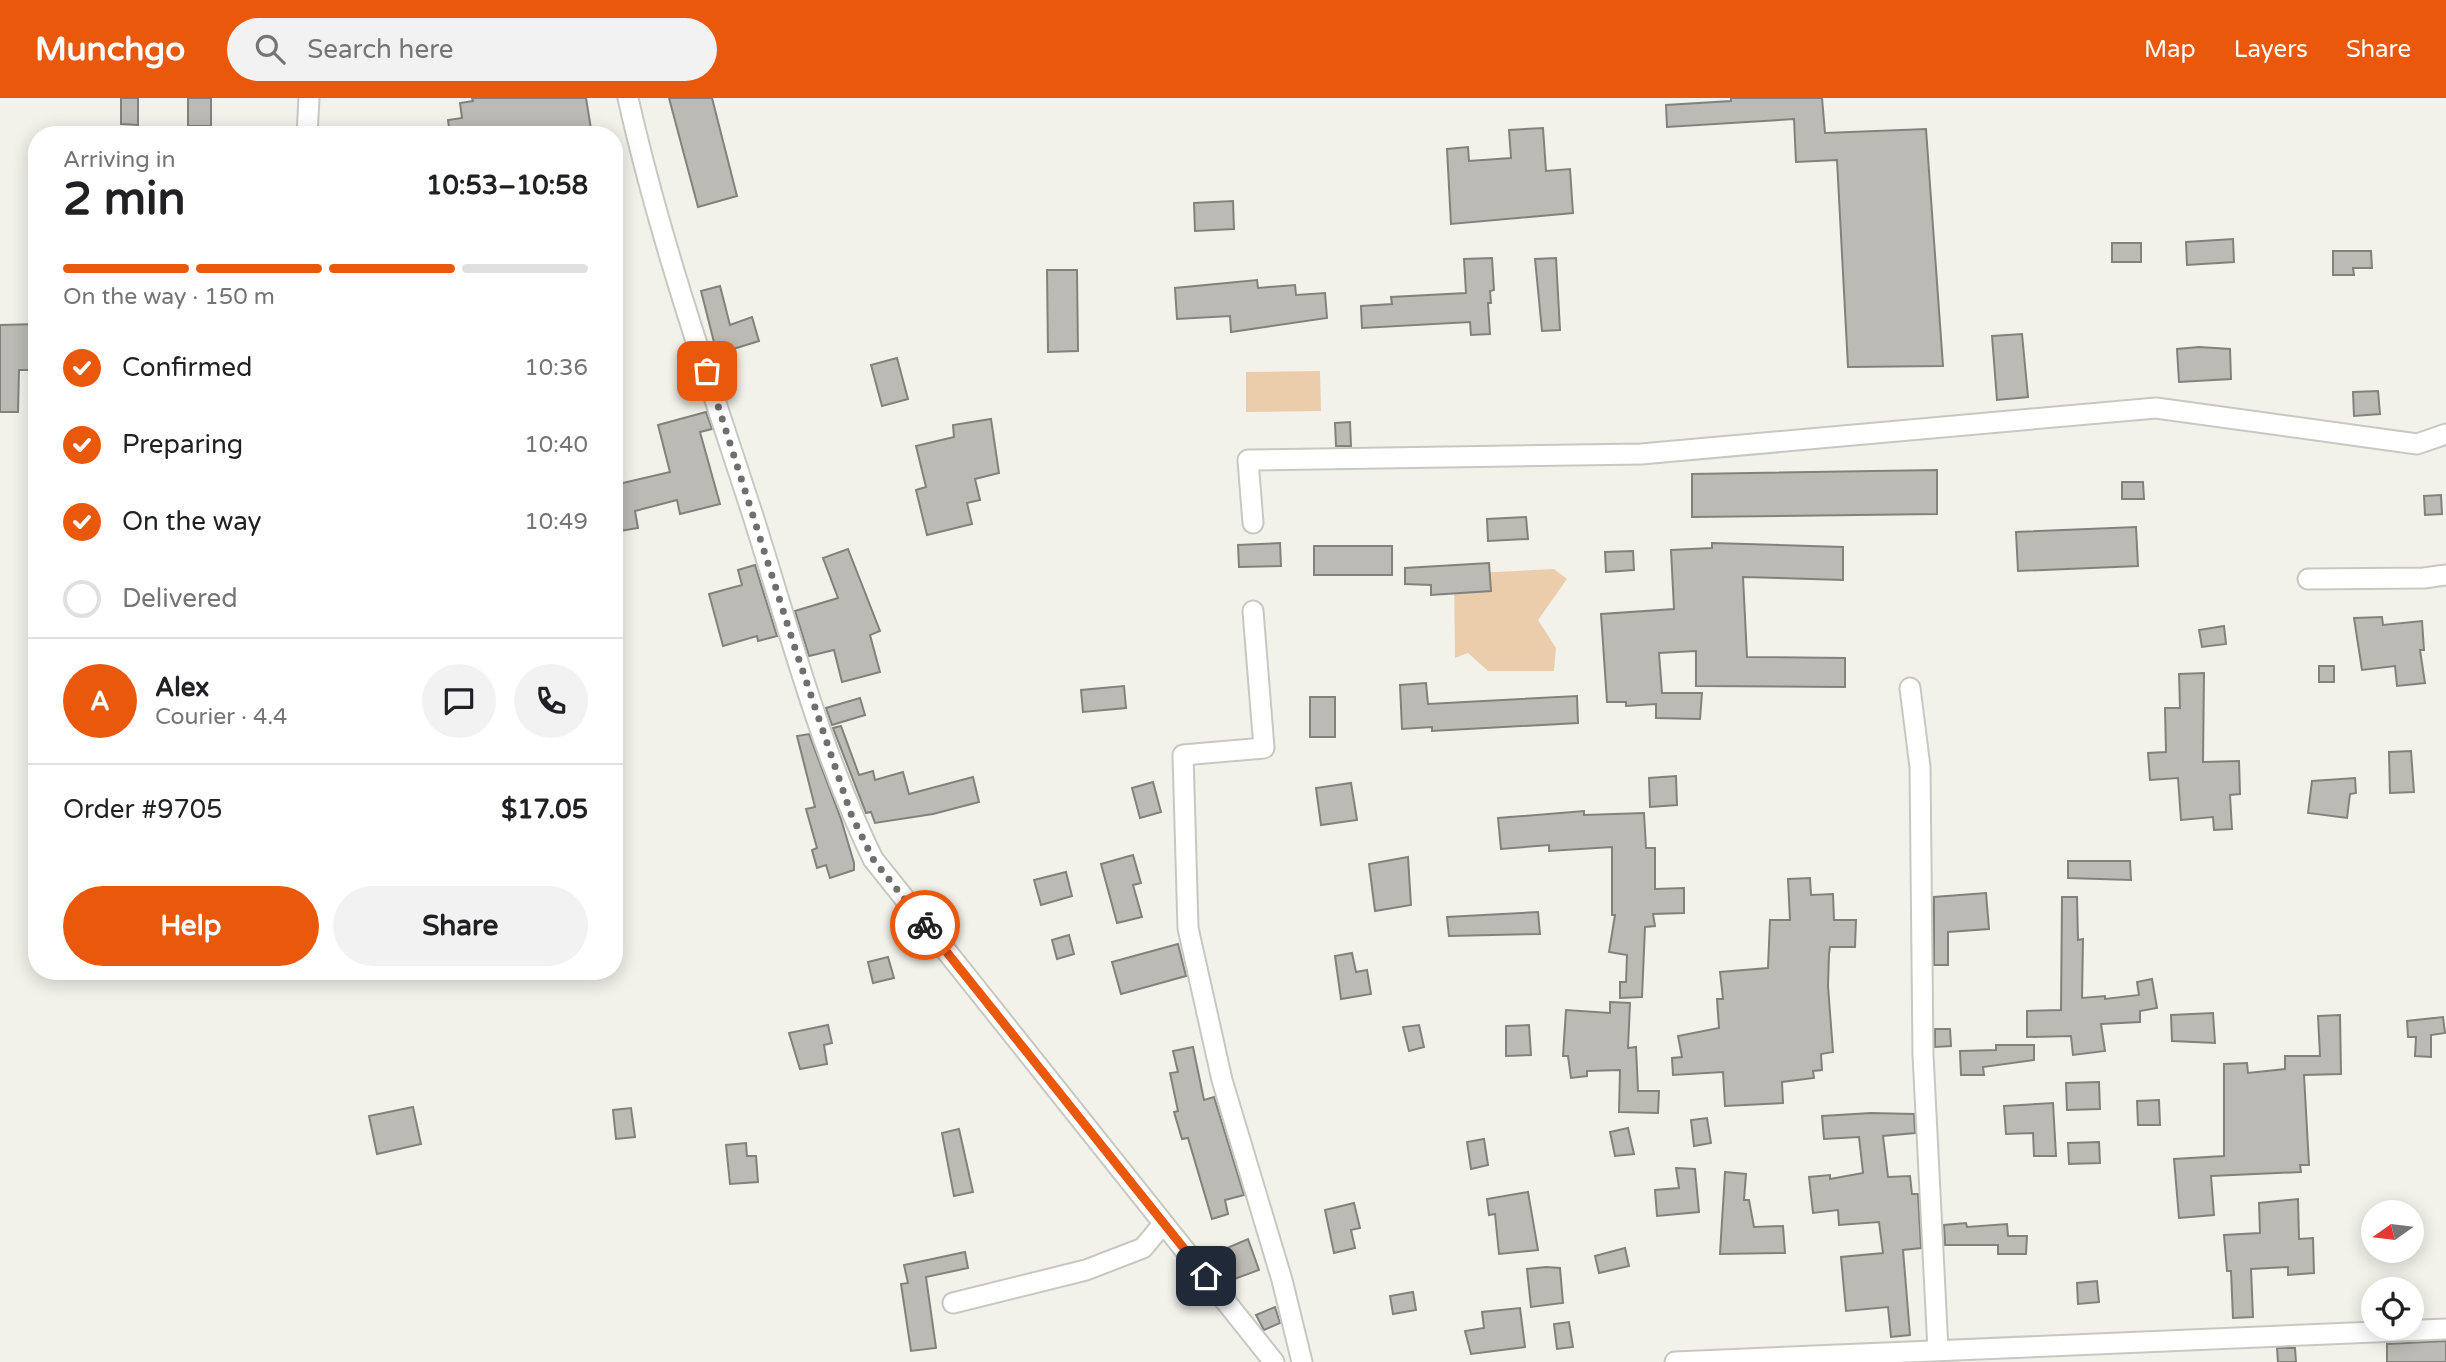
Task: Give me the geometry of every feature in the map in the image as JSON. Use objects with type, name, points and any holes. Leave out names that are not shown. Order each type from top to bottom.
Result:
[{"type":"street","points":[[307,126],[309,98]]},
{"type":"street","points":[[628,98],[675,268],[794,645],[851,814],[873,859],[1274,1362]]},
{"type":"street","points":[[1253,523],[1248,460],[1641,454],[2156,408],[2417,444],[2446,434]]},
{"type":"street","points":[[2308,579],[2424,578],[2446,575]]},
{"type":"street","points":[[1253,611],[1264,748],[1183,755],[1188,928],[1222,1080],[1282,1280],[1302,1362]]},
{"type":"street","points":[[1910,688],[1920,767],[1923,1055],[1938,1350]]},
{"type":"street","points":[[953,1303],[1086,1270],[1143,1248],[1163,1224]]},
{"type":"street","points":[[1675,1362],[2446,1329]]},
{"type":"shaded area","points":[[1320,371],[1321,411],[1246,412],[1246,372]]},
{"type":"shaded area","points":[[1554,569],[1567,579],[1538,620],[1556,648],[1554,671],[1488,671],[1468,653],[1455,658],[1454,574]]},
{"type":"building","points":[[121,98],[138,98],[138,125],[121,124]]},
{"type":"building","points":[[188,98],[211,98],[211,126],[188,126]]},
{"type":"building","points":[[472,98],[586,98],[591,126],[449,126],[448,120],[462,118],[460,103],[473,101]]},
{"type":"building","points":[[669,98],[712,98],[737,196],[698,207]]},
{"type":"building","points":[[1731,98],[1822,98],[1825,133],[1926,129],[1943,366],[1848,367],[1837,160],[1796,162],[1794,119],[1667,127],[1666,105],[1731,101]]},
{"type":"building","points":[[1543,128],[1546,171],[1570,169],[1573,213],[1451,224],[1447,149],[1468,147],[1469,161],[1511,158],[1509,130]]},
{"type":"building","points":[[1233,201],[1234,229],[1195,231],[1194,203]]},
{"type":"building","points":[[2233,239],[2234,262],[2187,265],[2186,242]]},
{"type":"building","points":[[2112,243],[2141,243],[2141,262],[2112,262]]},
{"type":"building","points":[[2333,251],[2371,251],[2372,268],[2353,268],[2354,275],[2333,275]]},
{"type":"building","points":[[1492,258],[1494,290],[1490,291],[1491,303],[1488,303],[1490,334],[1471,335],[1470,322],[1362,328],[1361,306],[1392,304],[1391,297],[1466,293],[1464,259]]},
{"type":"building","points":[[1556,258],[1560,330],[1542,331],[1535,259]]},
{"type":"building","points":[[1047,270],[1077,270],[1078,351],[1048,352]]},
{"type":"building","points":[[1257,280],[1258,288],[1295,285],[1296,295],[1325,293],[1327,318],[1231,332],[1230,316],[1177,319],[1175,288]]},
{"type":"building","points":[[720,286],[730,325],[752,317],[759,341],[717,354],[701,291]]},
{"type":"building","points":[[28,324],[28,370],[19,370],[18,412],[0,412],[0,325]]},
{"type":"building","points":[[2022,334],[2028,397],[1997,400],[1992,336]]},
{"type":"building","points":[[2177,349],[2230,349],[2231,379],[2179,382]]},
{"type":"building","points":[[897,358],[908,399],[882,406],[871,365]]},
{"type":"building","points":[[2378,391],[2380,414],[2354,416],[2353,392]]},
{"type":"building","points":[[706,412],[712,429],[700,432],[720,504],[680,514],[677,500],[635,511],[638,528],[623,530],[623,483],[670,472],[658,425]]},
{"type":"building","points":[[991,419],[999,473],[975,479],[980,500],[967,503],[972,524],[927,535],[916,490],[926,487],[916,446],[954,437],[953,425]]},
{"type":"building","points":[[1350,422],[1351,446],[1336,446],[1335,423]]},
{"type":"building","points":[[1937,470],[1937,514],[1692,517],[1692,474]]},
{"type":"building","points":[[2122,482],[2143,482],[2144,499],[2122,499]]},
{"type":"building","points":[[2441,495],[2442,514],[2425,515],[2424,496]]},
{"type":"building","points":[[1526,517],[1528,539],[1488,541],[1487,519]]},
{"type":"building","points":[[2136,527],[2138,566],[2018,571],[2016,532]]},
{"type":"building","points":[[1280,543],[1281,566],[1239,567],[1238,545]]},
{"type":"building","points":[[1712,543],[1843,547],[1843,580],[1743,577],[1747,657],[1845,658],[1845,687],[1696,686],[1696,651],[1659,653],[1662,693],[1702,693],[1700,719],[1656,718],[1656,704],[1626,706],[1626,702],[1607,702],[1601,614],[1674,609],[1671,550],[1712,548]]},
{"type":"building","points":[[1314,546],[1392,546],[1392,575],[1314,575]]},
{"type":"building","points":[[848,549],[880,631],[870,635],[880,672],[842,682],[834,650],[809,656],[795,611],[838,598],[823,558]]},
{"type":"building","points":[[1633,551],[1634,570],[1606,572],[1605,552]]},
{"type":"building","points":[[1489,563],[1491,591],[1431,595],[1431,585],[1405,584],[1405,568]]},
{"type":"building","points":[[755,565],[777,636],[758,641],[757,636],[723,646],[709,594],[742,585],[738,570]]},
{"type":"building","points":[[2382,617],[2383,625],[2422,621],[2424,650],[2420,650],[2425,683],[2397,686],[2395,666],[2362,670],[2354,618]]},
{"type":"building","points":[[2224,626],[2226,644],[2202,647],[2199,630]]},
{"type":"building","points":[[2319,666],[2334,666],[2334,682],[2319,682]]},
{"type":"building","points":[[2204,673],[2203,762],[2239,761],[2240,794],[2230,795],[2232,829],[2214,830],[2213,817],[2181,820],[2178,778],[2150,780],[2148,753],[2166,752],[2165,708],[2180,708],[2179,674]]},
{"type":"building","points":[[1426,683],[1428,704],[1577,696],[1578,723],[1432,731],[1432,727],[1402,729],[1400,685]]},
{"type":"building","points":[[1124,686],[1126,708],[1083,712],[1081,690]]},
{"type":"building","points":[[1310,697],[1335,697],[1335,737],[1310,737]]},
{"type":"building","points":[[860,698],[865,715],[832,725],[826,708]]},
{"type":"building","points":[[841,726],[859,775],[873,771],[875,780],[903,772],[909,794],[973,777],[979,802],[933,814],[875,823],[871,812],[866,813],[833,728]]},
{"type":"building","points":[[809,734],[841,819],[854,863],[854,870],[830,878],[826,865],[817,868],[812,850],[817,848],[806,809],[815,807],[797,736]]},
{"type":"building","points":[[2411,751],[2414,792],[2390,793],[2389,752]]},
{"type":"building","points":[[1676,776],[1677,805],[1650,807],[1649,778]]},
{"type":"building","points":[[2355,778],[2356,793],[2350,794],[2347,818],[2308,813],[2312,781]]},
{"type":"building","points":[[1153,782],[1161,812],[1140,818],[1132,788]]},
{"type":"building","points":[[1351,783],[1357,820],[1321,825],[1316,788]]},
{"type":"building","points":[[1584,811],[1584,815],[1644,813],[1646,848],[1655,848],[1655,889],[1684,888],[1684,913],[1653,914],[1655,926],[1645,927],[1642,997],[1620,998],[1620,982],[1626,982],[1627,955],[1609,952],[1615,915],[1612,915],[1612,847],[1549,851],[1549,845],[1501,849],[1498,818]]},
{"type":"building","points":[[1133,855],[1141,883],[1133,885],[1142,917],[1117,923],[1101,864]]},
{"type":"building","points":[[1408,857],[1411,905],[1375,911],[1369,864]]},
{"type":"building","points":[[2068,861],[2130,861],[2131,880],[2068,878]]},
{"type":"building","points":[[1066,872],[1072,896],[1041,905],[1034,880]]},
{"type":"building","points":[[1810,878],[1811,895],[1833,894],[1834,920],[1856,920],[1855,947],[1830,947],[1828,986],[1833,1052],[1821,1054],[1822,1070],[1813,1071],[1814,1078],[1782,1082],[1783,1103],[1725,1106],[1723,1072],[1673,1075],[1672,1058],[1682,1057],[1678,1036],[1719,1028],[1717,999],[1723,999],[1720,972],[1768,968],[1770,920],[1790,920],[1788,879]]},
{"type":"building","points":[[1986,893],[1989,929],[1948,932],[1948,965],[1934,965],[1934,897]]},
{"type":"building","points":[[2062,897],[2077,897],[2078,940],[2083,939],[2082,998],[2105,996],[2105,999],[2139,995],[2137,982],[2152,979],[2157,1008],[2140,1011],[2140,1022],[2101,1024],[2105,1051],[2073,1055],[2071,1036],[2027,1037],[2027,1011],[2061,1010]]},
{"type":"building","points":[[1538,912],[1540,934],[1449,936],[1447,917]]},
{"type":"building","points":[[1069,935],[1074,954],[1057,959],[1052,940]]},
{"type":"building","points":[[1178,944],[1186,976],[1121,994],[1112,962]]},
{"type":"building","points":[[1352,953],[1356,972],[1367,970],[1371,994],[1341,999],[1335,956]]},
{"type":"building","points":[[888,957],[894,978],[873,983],[868,962]]},
{"type":"building","points":[[1610,1002],[1630,1003],[1628,1048],[1636,1047],[1638,1091],[1659,1091],[1658,1113],[1619,1112],[1620,1070],[1587,1071],[1587,1076],[1571,1078],[1568,1056],[1563,1056],[1566,1010],[1610,1013]]},
{"type":"building","points":[[2213,1013],[2215,1043],[2172,1041],[2171,1015]]},
{"type":"building","points":[[2340,1015],[2341,1074],[2304,1075],[2309,1165],[2300,1165],[2301,1172],[2211,1176],[2214,1215],[2179,1218],[2174,1159],[2224,1156],[2224,1064],[2247,1063],[2248,1073],[2285,1069],[2285,1056],[2320,1056],[2318,1016]]},
{"type":"building","points":[[2443,1017],[2445,1033],[2431,1035],[2431,1057],[2415,1056],[2416,1037],[2408,1037],[2407,1021]]},
{"type":"building","points":[[828,1025],[832,1043],[824,1045],[827,1064],[800,1069],[789,1033]]},
{"type":"building","points":[[1419,1025],[1424,1047],[1409,1051],[1403,1027]]},
{"type":"building","points":[[1529,1025],[1531,1055],[1506,1056],[1506,1026]]},
{"type":"building","points":[[1935,1029],[1950,1029],[1951,1046],[1935,1047]]},
{"type":"building","points":[[1996,1045],[2034,1045],[2034,1060],[1983,1067],[1984,1075],[1961,1075],[1960,1051],[1996,1050]]},
{"type":"building","points":[[1193,1047],[1204,1100],[1214,1097],[1244,1195],[1225,1200],[1228,1214],[1212,1219],[1188,1138],[1182,1139],[1174,1112],[1178,1111],[1170,1073],[1178,1072],[1173,1051]]},
{"type":"building","points":[[2099,1082],[2100,1109],[2067,1110],[2066,1083]]},
{"type":"building","points":[[2159,1100],[2160,1125],[2138,1125],[2137,1101]]},
{"type":"building","points":[[2053,1103],[2056,1156],[2034,1156],[2033,1133],[2006,1134],[2004,1106]]},
{"type":"building","points":[[413,1107],[421,1144],[377,1154],[369,1116]]},
{"type":"building","points":[[631,1108],[635,1137],[616,1139],[613,1110]]},
{"type":"building","points":[[1914,1114],[1915,1133],[1883,1136],[1888,1177],[1910,1176],[1912,1194],[1918,1194],[1921,1248],[1903,1250],[1910,1335],[1891,1337],[1888,1307],[1846,1311],[1841,1257],[1883,1253],[1879,1222],[1839,1225],[1838,1210],[1813,1213],[1809,1177],[1830,1175],[1830,1179],[1863,1173],[1859,1137],[1824,1139],[1822,1116]]},
{"type":"building","points":[[1707,1118],[1711,1143],[1694,1146],[1691,1120]]},
{"type":"building","points":[[1628,1128],[1634,1154],[1615,1156],[1610,1132]]},
{"type":"building","points":[[959,1129],[973,1192],[954,1196],[942,1133]]},
{"type":"building","points":[[1484,1139],[1488,1165],[1471,1169],[1467,1142]]},
{"type":"building","points":[[2099,1142],[2100,1163],[2069,1164],[2068,1143]]},
{"type":"building","points":[[746,1143],[747,1156],[756,1156],[758,1182],[730,1184],[726,1145]]},
{"type":"building","points":[[1676,1168],[1695,1169],[1699,1212],[1657,1216],[1655,1190],[1679,1188]]},
{"type":"building","points":[[1725,1172],[1746,1174],[1744,1200],[1749,1200],[1754,1227],[1783,1226],[1785,1253],[1720,1254]]},
{"type":"building","points":[[1528,1192],[1538,1250],[1499,1254],[1495,1214],[1489,1215],[1487,1199]]},
{"type":"building","points":[[2298,1199],[2299,1239],[2313,1238],[2314,1273],[2288,1275],[2288,1267],[2251,1269],[2253,1317],[2233,1318],[2231,1271],[2227,1271],[2224,1235],[2260,1233],[2259,1203]]},
{"type":"building","points":[[1354,1203],[1360,1228],[1351,1230],[1355,1248],[1334,1253],[1325,1210]]},
{"type":"building","points":[[1966,1223],[1967,1227],[2007,1224],[2008,1236],[2027,1236],[2026,1254],[1998,1254],[1998,1245],[1945,1245],[1944,1225]]},
{"type":"building","points":[[1248,1239],[1259,1270],[1226,1282],[1213,1254]]},
{"type":"building","points":[[1625,1248],[1629,1266],[1599,1273],[1595,1256]]},
{"type":"building","points":[[965,1252],[968,1268],[926,1277],[936,1348],[911,1351],[901,1284],[908,1283],[904,1265]]},
{"type":"building","points":[[1560,1268],[1563,1303],[1531,1307],[1527,1269]]},
{"type":"building","points":[[2097,1281],[2099,1302],[2078,1304],[2077,1283]]},
{"type":"building","points":[[1413,1292],[1416,1310],[1393,1314],[1390,1296]]},
{"type":"building","points":[[1275,1307],[1280,1323],[1264,1330],[1256,1315]]},
{"type":"building","points":[[1520,1308],[1525,1347],[1471,1354],[1465,1331],[1484,1328],[1482,1312]]},
{"type":"building","points":[[1569,1322],[1573,1347],[1557,1349],[1554,1324]]},
{"type":"building","points":[[2446,1341],[2446,1362],[2387,1362],[2387,1344]]},
{"type":"building","points":[[2277,1348],[2295,1348],[2296,1362],[2278,1362]]},
{"type":"way so far","points":[[707,371],[851,814],[873,859],[925,925]]},
{"type":"route","points":[[925,925],[1206,1276]]}]
